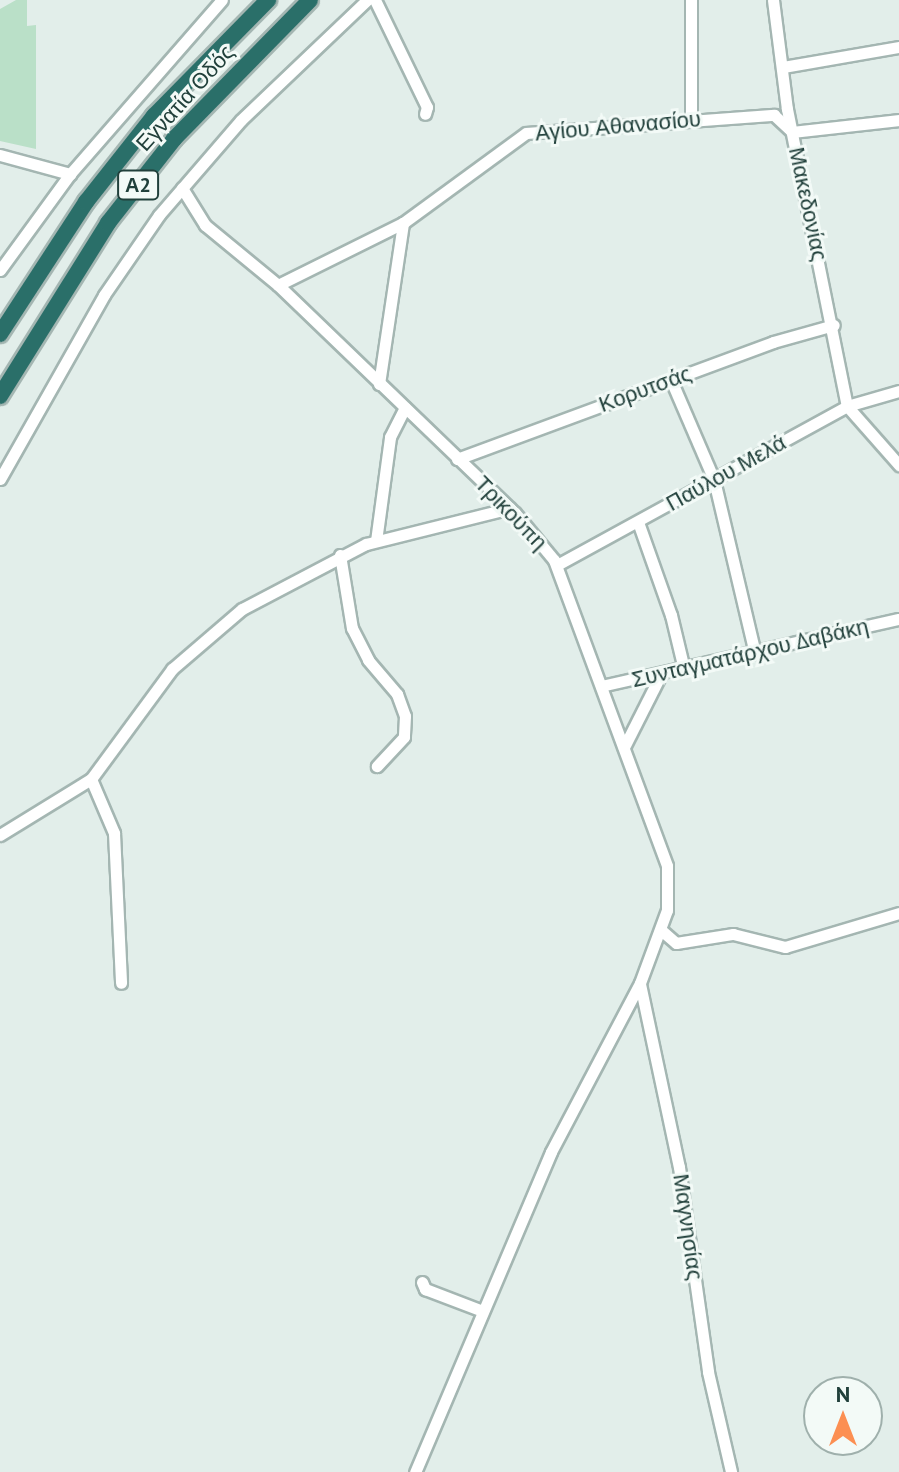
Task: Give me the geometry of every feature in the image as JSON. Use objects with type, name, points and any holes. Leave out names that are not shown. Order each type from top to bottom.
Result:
[{"type":"highway","name":"Εγνατία Οδός","points":[[0,334],[86,202],[154,116],[268,0]]},
{"type":"highway","name":"Εγνατία Οδός","points":[[0,396],[108,223],[164,151],[310,0]]},
{"type":"street","points":[[0,270],[70,174],[222,0]]},
{"type":"street","points":[[0,479],[104,295],[182,188],[252,109],[367,0]]},
{"type":"street","points":[[375,0],[427,107],[425,114]]},
{"type":"street","points":[[691,0],[691,120]]},
{"type":"street","name":"Μακεδονίας","points":[[773,0],[787,109],[834,325],[847,406]]},
{"type":"street","points":[[783,67],[899,47]]},
{"type":"street","points":[[787,109],[774,115],[792,132],[899,120]]},
{"type":"street","name":"Αγίου Αθανασίου","points":[[278,285],[403,223],[526,133],[774,115]]},
{"type":"street","points":[[0,155],[70,174]]},
{"type":"street","name":"Τρικούπη","points":[[182,188],[205,225],[278,285],[510,508],[557,565],[667,866],[669,899],[661,930],[640,983],[551,1152],[415,1472]]},
{"type":"street","points":[[379,384],[403,223]]},
{"type":"street","name":"Κορυτσάς","points":[[457,459],[671,380],[834,325]]},
{"type":"street","points":[[671,380],[714,480],[755,653]]},
{"type":"street","name":"Παύλου Μελά","points":[[557,565],[847,406],[899,391]]},
{"type":"street","points":[[847,406],[899,465]]},
{"type":"street","points":[[376,541],[390,437],[405,408]]},
{"type":"street","points":[[0,835],[91,779],[195,645],[242,609],[340,555],[376,541],[510,508]]},
{"type":"street","points":[[638,522],[671,615],[684,669]]},
{"type":"street","points":[[340,555],[352,628],[368,660],[397,694],[405,716],[404,737],[377,766]]},
{"type":"street","name":"Συνταγματάρχου Δαβάκη","points":[[601,686],[899,619]]},
{"type":"street","points":[[624,747],[661,674]]},
{"type":"street","points":[[91,779],[114,833],[121,983]]},
{"type":"street","points":[[661,930],[676,943],[733,934],[785,947],[898,913]]},
{"type":"street","name":"Μαγνησίας","points":[[640,983],[679,1167],[708,1372],[731,1472]]},
{"type":"street","points":[[422,1282],[425,1289],[483,1311]]},
{"type":"green space","points":[[16,0],[27,0],[27,26],[36,25],[36,149],[0,141],[0,9]]}]
